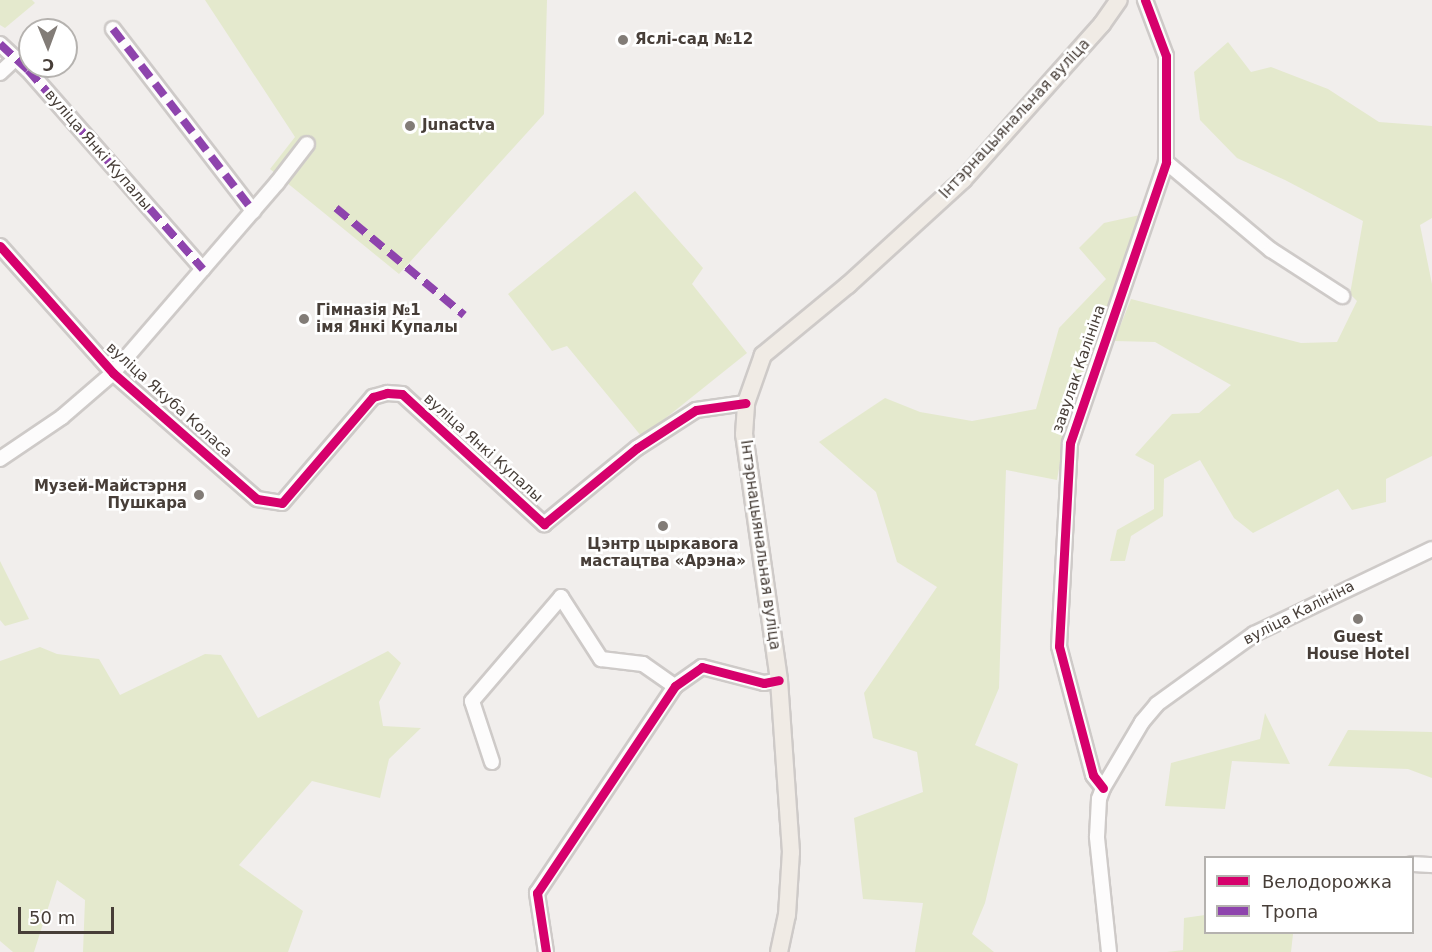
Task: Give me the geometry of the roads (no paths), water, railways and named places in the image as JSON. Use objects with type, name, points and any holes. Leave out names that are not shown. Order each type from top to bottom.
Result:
[{"type":"main road","name":"Інтэрнацыянальная вуліца","points":[[779,952],[787,915],[791,852],[780,680],[744,434],[746,403],[763,355],[848,285],[963,180],[1102,24],[1119,0]]},
{"type":"street","name":"завулак Калініна","points":[[1102,788],[1093,775],[1059,646],[1070,443],[1166,162],[1166,56],[1145,0]]},
{"type":"street","points":[[113,29],[253,211]]},
{"type":"street","name":"вуліца Янкі Купалы","points":[[0,44],[16,58],[203,269]]},
{"type":"street","points":[[0,73],[16,58]]},
{"type":"street","points":[[113,373],[253,211],[307,144]]},
{"type":"street","points":[[1166,162],[1272,250],[1342,296]]},
{"type":"street","name":"вуліца Якуба Коласа","points":[[0,246],[113,373],[257,499],[282,502]]},
{"type":"street","name":"вуліца Якуба Коласа","points":[[0,459],[62,417],[113,373]]},
{"type":"street","name":"вуліца Янкі Купалы","points":[[282,502],[373,397],[387,393],[402,394],[544,524],[637,448],[696,410],[746,403]]},
{"type":"street","name":"вуліца Калініна","points":[[1109,952],[1096,837],[1098,806],[1102,788],[1142,722],[1157,704],[1204,667],[1254,634],[1432,549]]},
{"type":"street","points":[[492,762],[472,701],[561,597],[601,659],[643,664],[675,686]]},
{"type":"street","points":[[546,952],[537,893],[675,686],[702,667],[764,683],[780,680]]},
{"type":"street","points":[[1414,864],[1432,865]]},
{"type":"place","name":"Яслі-сад №12","points":[[623,40]]},
{"type":"place","name":"Junactva","points":[[410,126]]},
{"type":"place","name":"Гімназія №1 імя Янкі Купалы","points":[[304,319]]},
{"type":"place","name":"Музей-Майстэрня Пушкара","points":[[199,495]]},
{"type":"place","name":"Цэнтр цыркавога мастацтва «Арэна»","points":[[663,526]]},
{"type":"place","name":"Guest House Hotel","points":[[1358,619]]}]
